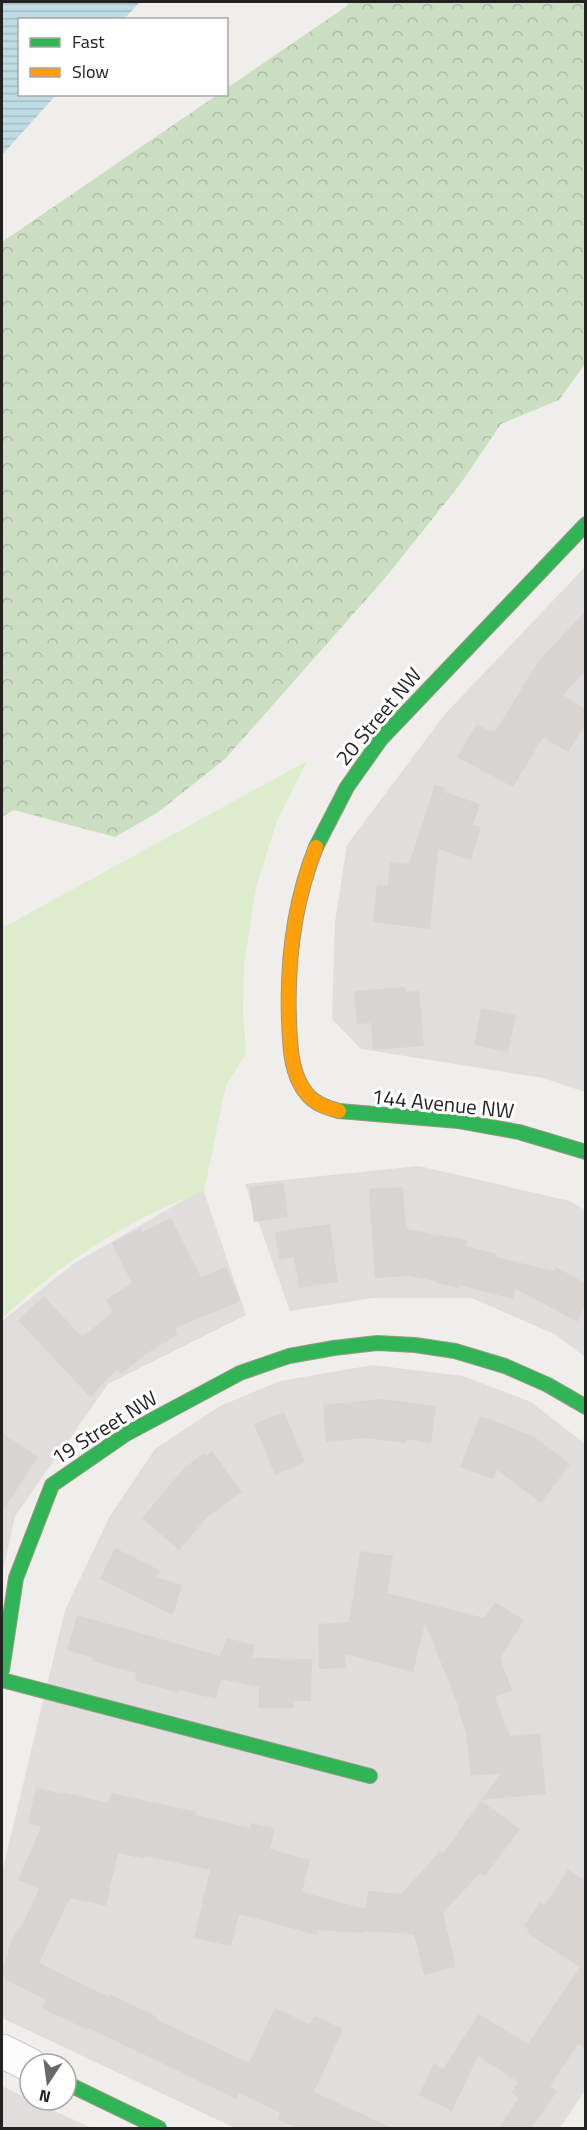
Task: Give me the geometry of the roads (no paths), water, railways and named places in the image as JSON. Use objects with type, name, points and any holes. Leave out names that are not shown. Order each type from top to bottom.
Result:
[{"type":"street","name":"20 Street NW","points":[[330,1109],[310,1098],[302,1087],[293,1065],[287,981],[296,912],[304,878],[318,841],[356,771],[381,739],[585,524]]},
{"type":"street","name":"144 Avenue NW","points":[[330,1109],[367,1116],[458,1121],[488,1126],[519,1132],[585,1152]]},
{"type":"street","name":"19 Street NW","points":[[2,1670],[16,1578],[52,1485],[135,1429],[240,1373],[289,1356],[377,1343],[415,1345],[455,1351],[505,1366],[548,1385],[585,1407]]},
{"type":"street","points":[[2,1680],[370,1776]]},
{"type":"street","points":[[2,2051],[18,2059]]},
{"type":"street","points":[[78,2089],[159,2128]]},
{"type":"water","points":[[2,2],[140,2],[125,18],[18,18],[18,96],[55,96],[2,155]]}]
